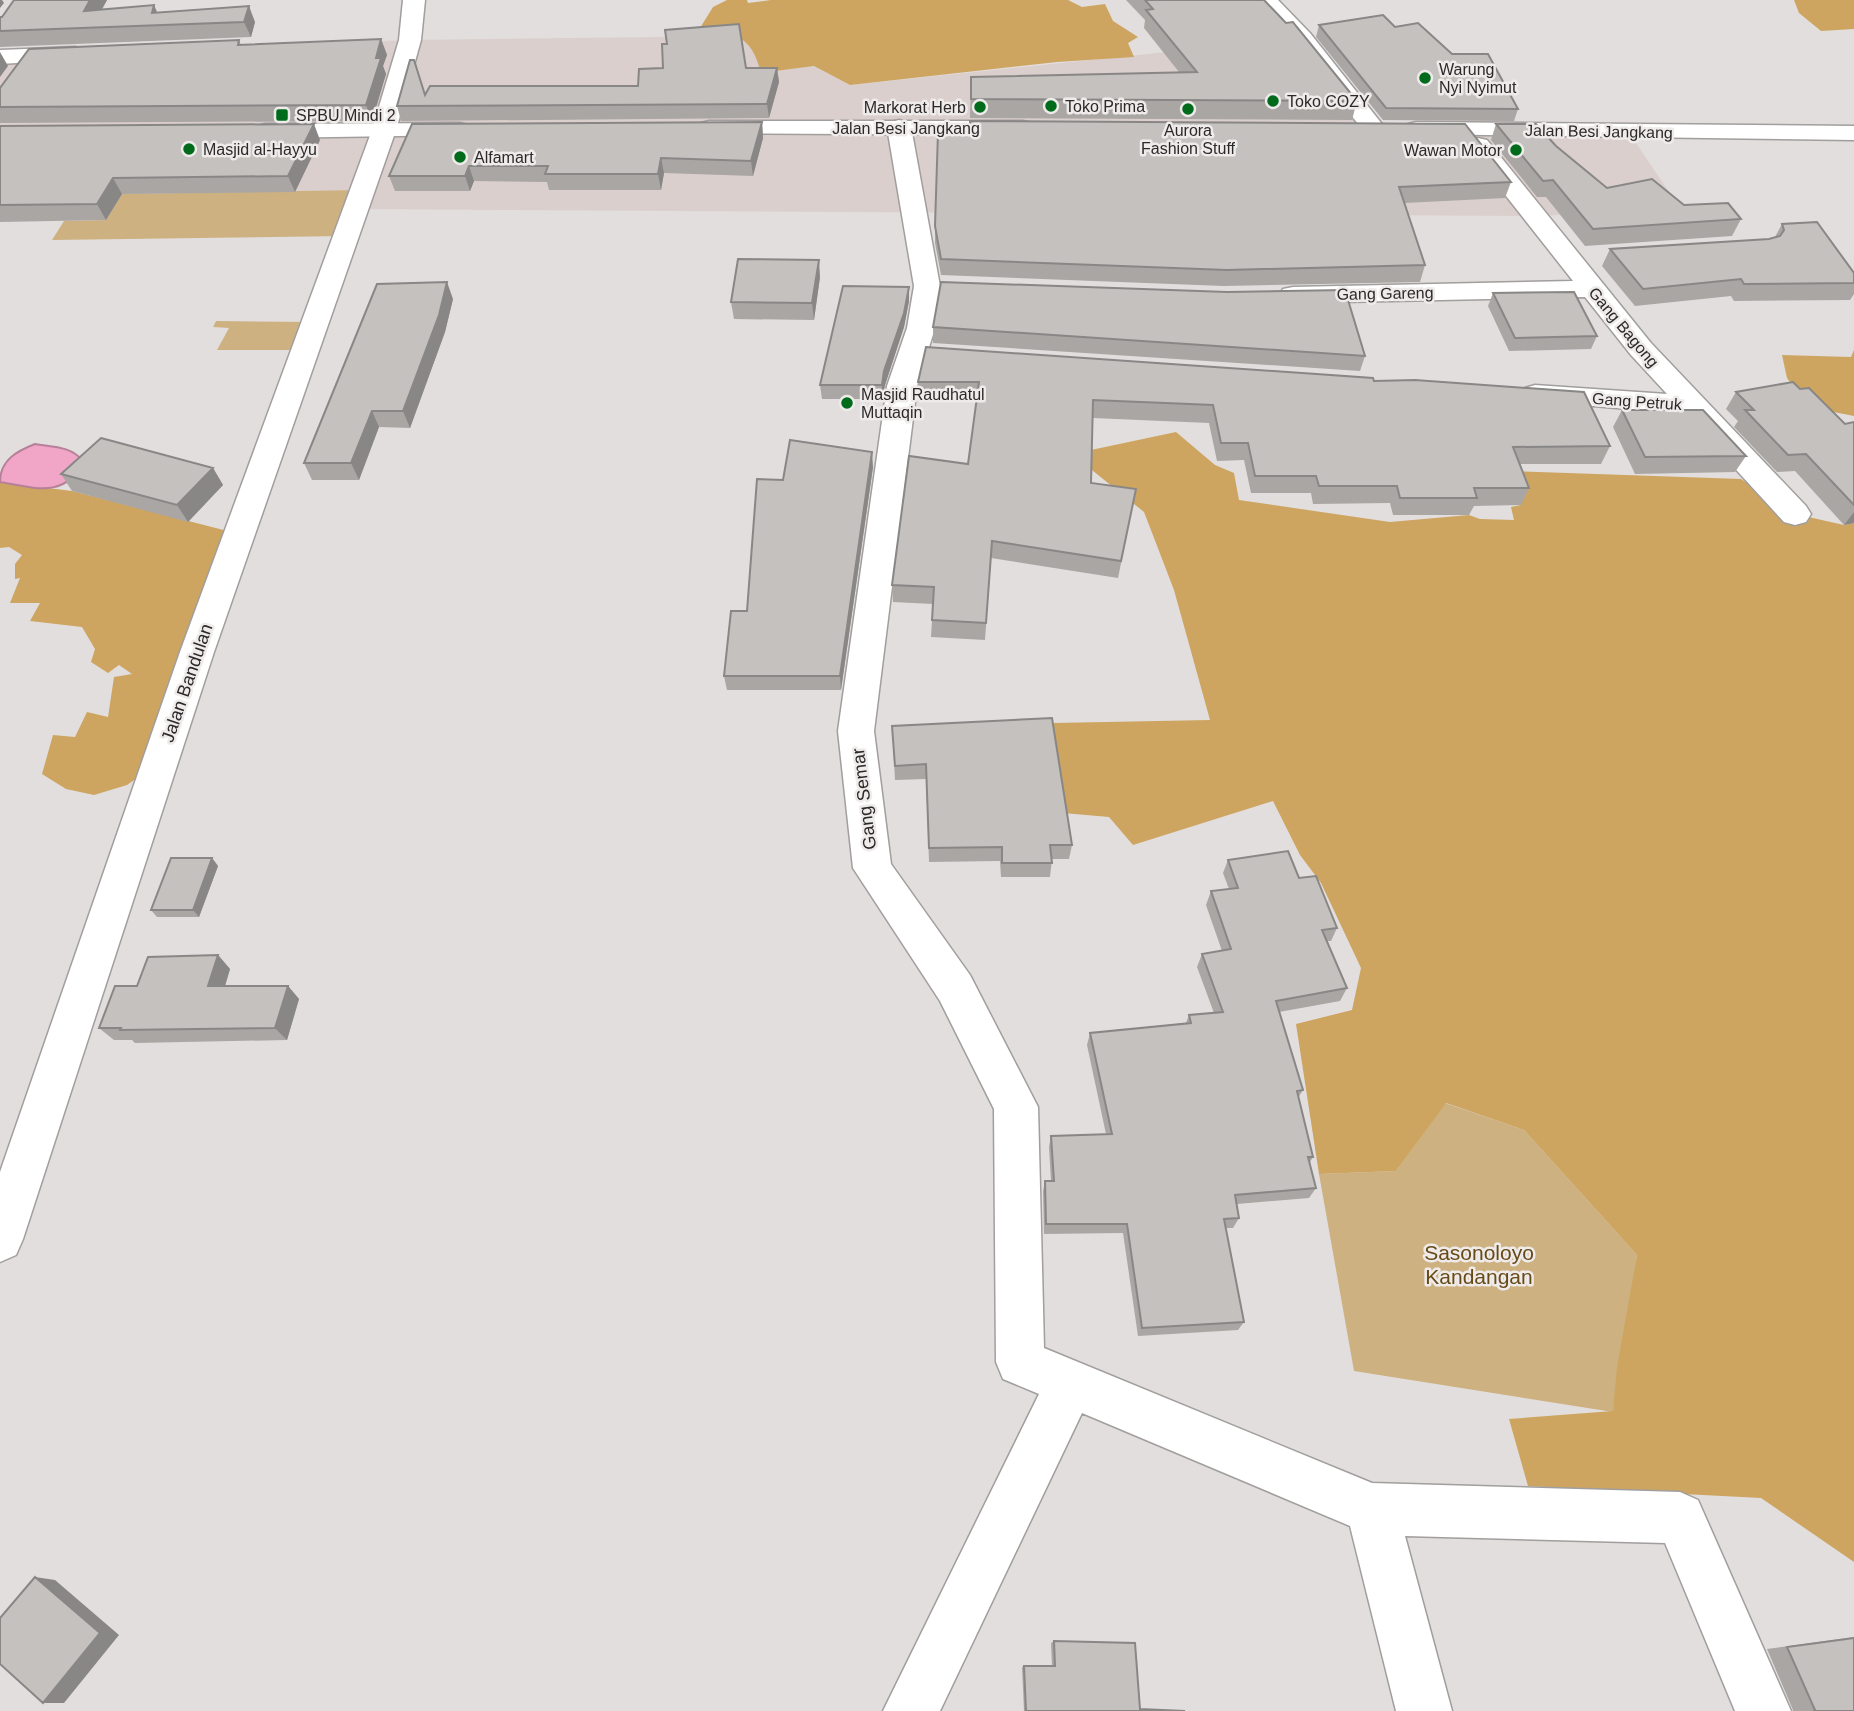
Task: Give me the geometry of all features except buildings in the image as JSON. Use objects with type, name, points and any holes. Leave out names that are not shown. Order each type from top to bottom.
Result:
[{"type":"street","name":"Jalan Bandulan","points":[[0,1239],[197,652],[384,130],[410,40],[414,0]]},
{"type":"street","points":[[1266,0],[1302,38],[1374,128]]},
{"type":"street","points":[[382,41],[410,40]]},
{"type":"street","points":[[0,57],[97,53]]},
{"type":"street","points":[[15,77],[29,56]]},
{"type":"street","name":"Gang Semar","points":[[899,127],[940,287],[921,328],[925,353],[902,386],[856,731],[872,868],[955,988],[1016,1107],[1020,1362],[1070,1384]]},
{"type":"street","name":"Jalan Besi Jangkang","points":[[683,128],[1052,128]]},
{"type":"street","name":"Jalan Besi Jangkang","points":[[1346,128],[1854,133]]},
{"type":"street","name":"Gang Bagong","points":[[1466,129],[1580,256],[1591,289],[1641,349],[1795,514]]},
{"type":"street","points":[[243,131],[479,130]]},
{"type":"street","name":"Gang Gareng","points":[[1265,296],[1591,289]]},
{"type":"street","name":"Gang Petruk","points":[[1506,392],[1693,405]]},
{"type":"street","points":[[911,1711],[1070,1384],[1372,1509],[1681,1518],[1763,1711]]},
{"type":"street","points":[[1372,1509],[1424,1711]]},
{"type":"shaded area","points":[[727,0],[747,0],[748,3],[771,0],[1068,0],[1082,7],[1105,4],[1113,21],[1138,37],[1128,43],[1134,57],[1057,62],[850,85],[814,66],[761,73],[747,43],[723,32],[700,28],[713,7]]},
{"type":"shaded area","points":[[1794,0],[1854,0],[1854,29],[1821,31],[1799,13]]},
{"type":"shaded area","points":[[740,36],[756,53],[761,73],[814,66],[850,85],[1302,38],[1374,128],[1427,129],[1398,67],[1484,66],[1520,130],[1628,131],[1681,210],[1534,216],[356,209],[64,221],[0,183],[0,57],[410,40]]},
{"type":"shaded area","points":[[1854,350],[1854,416],[1808,407],[1787,378],[1782,355],[1851,357]]},
{"type":"shaded area","points":[[1176,432],[1215,465],[1234,473],[1239,500],[1390,522],[1469,515],[1480,519],[1514,520],[1511,507],[1521,505],[1513,471],[1741,479],[1795,514],[1844,525],[1854,523],[1854,1562],[1761,1498],[1528,1486],[1509,1419],[1613,1411],[1617,1367],[1637,1255],[1524,1130],[1446,1103],[1396,1171],[1319,1174],[1296,1024],[1352,1010],[1361,968],[1321,883],[1300,855],[1273,801],[1133,845],[1109,817],[1063,813],[1053,723],[1210,720],[1174,590],[1144,512],[1072,454]]},
{"type":"shaded area","points":[[35,444],[73,452],[83,461],[68,481],[58,486],[37,488],[0,482],[6,462],[16,453]]},
{"type":"shaded area","points":[[0,482],[72,491],[239,534],[160,762],[127,785],[94,795],[66,789],[42,774],[53,735],[75,737],[87,712],[108,717],[114,677],[132,674],[119,665],[108,673],[91,662],[95,649],[82,627],[30,621],[40,603],[10,603],[20,578],[15,579],[15,564],[22,555],[9,547],[0,548]]},
{"type":"green space","points":[[363,190],[347,236],[52,240],[64,221],[106,220],[122,194]]},
{"type":"green space","points":[[216,321],[316,322],[306,350],[217,350],[229,328],[213,327]]},
{"type":"green space","name":"Sasonoloyo Kandangan","points":[[1445,1103],[1524,1130],[1637,1255],[1613,1412],[1354,1371],[1319,1174],[1396,1171]]},
{"type":"place","name":"Warung Nyi Nyimut","points":[[1425,78]]},
{"type":"place","name":"Toko COZY","points":[[1273,101]]},
{"type":"place","name":"Toko Prima","points":[[1051,106]]},
{"type":"place","name":"Markorat Herb","points":[[980,107]]},
{"type":"place","name":"Aurora Fashion Stuff","points":[[1188,109]]},
{"type":"place","name":"SPBU Mindi 2","points":[[282,115]]},
{"type":"place","name":"Masjid al-Hayyu","points":[[189,149]]},
{"type":"place","name":"Wawan Motor","points":[[1516,150]]},
{"type":"place","name":"Alfamart","points":[[460,157]]},
{"type":"place","name":"Masjid Raudhatul Muttaqin","points":[[847,403]]}]
